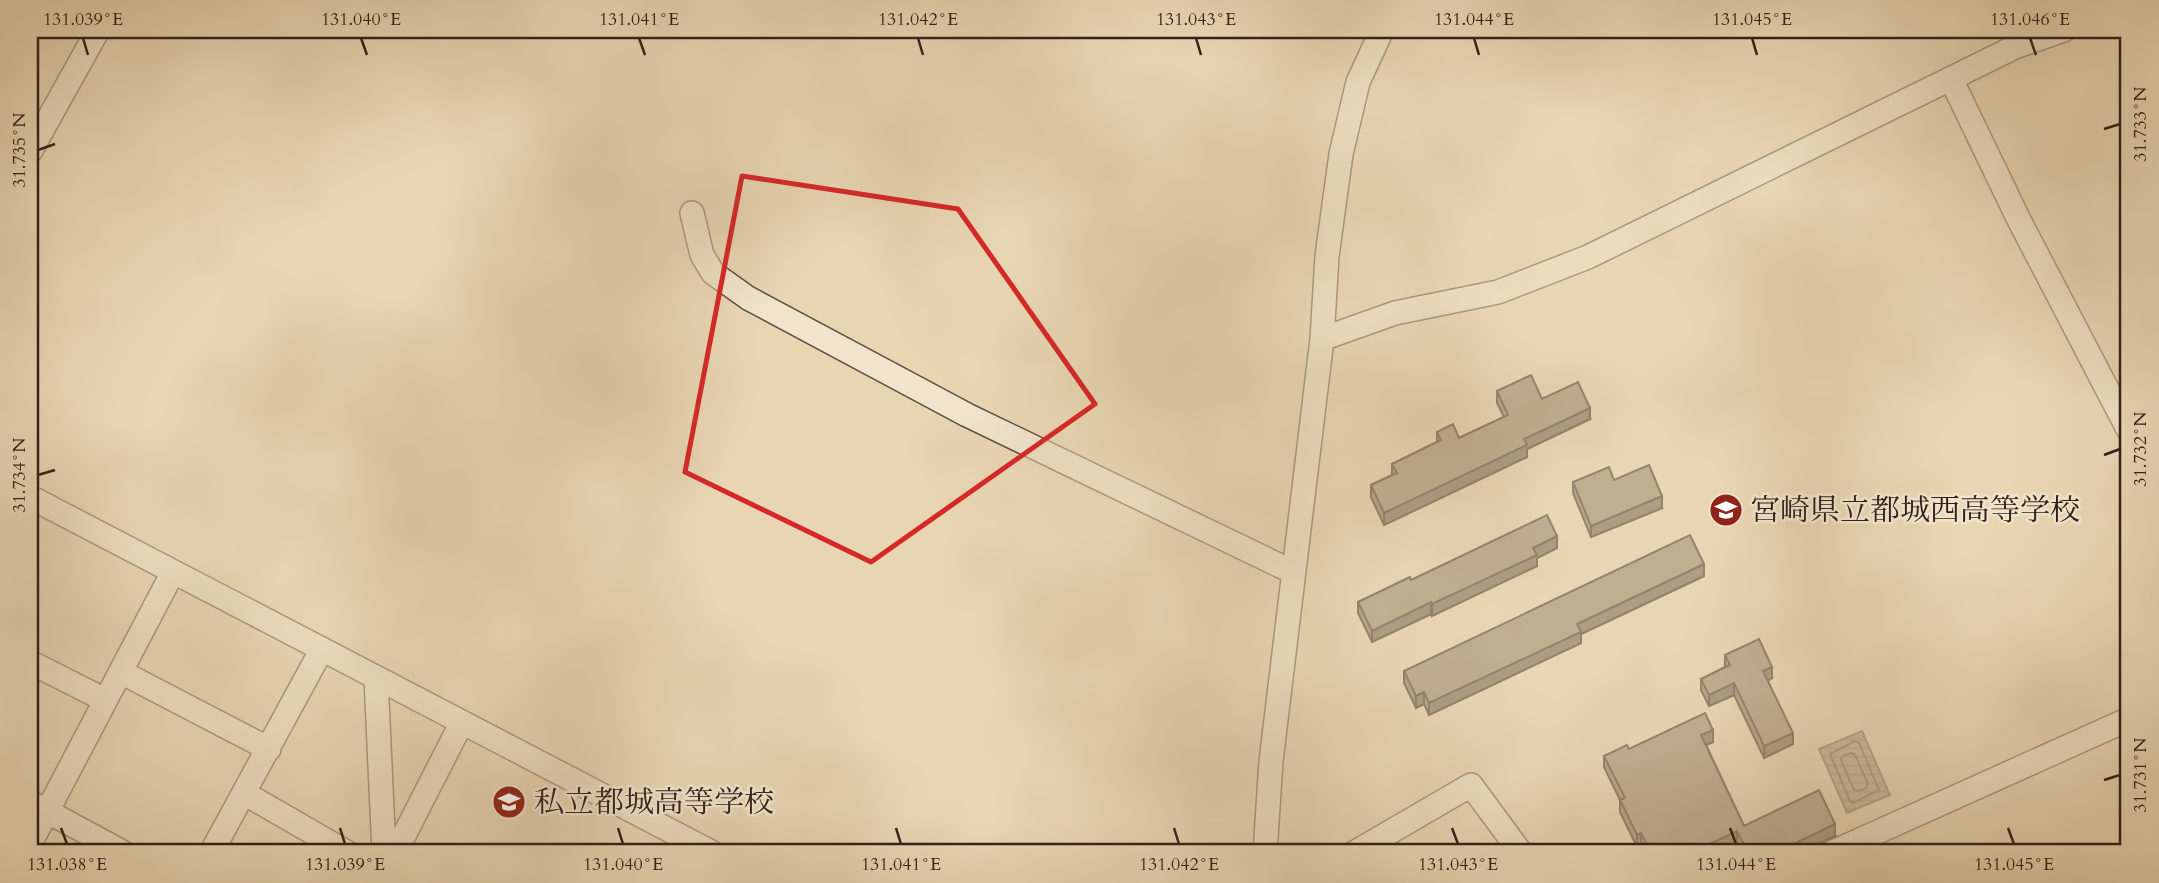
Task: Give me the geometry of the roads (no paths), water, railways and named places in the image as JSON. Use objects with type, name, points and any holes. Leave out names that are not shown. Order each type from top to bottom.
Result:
[{"type":"street","points":[[30,152],[98,30]]},
{"type":"street","points":[[1265,853],[1270,761],[1322,340],[1327,256],[1341,154],[1359,82],[1381,30]]},
{"type":"street","points":[[1322,340],[1395,313],[1498,292],[1544,276],[1588,257],[2015,47],[2064,30]]},
{"type":"street","points":[[1951,79],[2019,220],[2128,424]]},
{"type":"street","points":[[692,213],[702,255],[713,273],[748,298],[967,415],[1293,572]]},
{"type":"street","points":[[30,497],[713,853]]},
{"type":"street","points":[[30,844],[39,806],[105,700],[173,572]]},
{"type":"street","points":[[211,853],[322,649]]},
{"type":"street","points":[[30,662],[105,700]]},
{"type":"street","points":[[121,672],[269,749]]},
{"type":"street","points":[[376,678],[384,853]]},
{"type":"street","points":[[1831,853],[2129,719]]},
{"type":"street","points":[[395,853],[462,722]]},
{"type":"street","points":[[1354,853],[1471,785],[1521,853]]},
{"type":"street","points":[[244,793],[348,853]]},
{"type":"street","points":[[39,806],[124,853]]},
{"type":"water","points":[[1862,731],[1890,795],[1847,813],[1819,749]]},
{"type":"place","name":"宮崎県立都城西高等学校","points":[[1726,510]]},
{"type":"place","name":"私立都城高等学校","points":[[509,802]]}]
